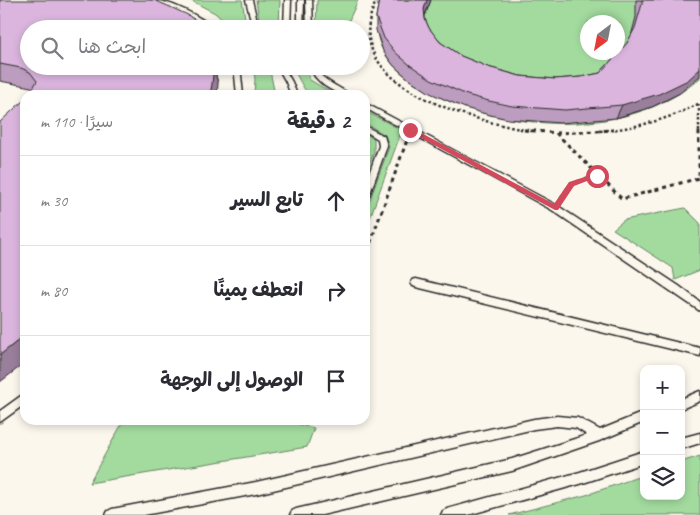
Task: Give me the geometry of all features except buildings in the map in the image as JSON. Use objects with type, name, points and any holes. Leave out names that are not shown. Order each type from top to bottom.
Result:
[{"type":"lane","points":[[154,0],[200,20]]},
{"type":"lane","points":[[249,0],[254,20]]},
{"type":"lane","points":[[287,20],[288,0]]},
{"type":"lane","points":[[301,0],[301,20]]},
{"type":"lane","points":[[310,0],[310,20]]},
{"type":"lane","points":[[238,75],[239,90]]},
{"type":"lane","points":[[284,75],[292,90]]},
{"type":"lane","points":[[316,75],[319,79],[338,90]]},
{"type":"lane","points":[[370,108],[555,208],[676,289],[700,308]]},
{"type":"lane","points":[[370,131],[381,138],[383,146],[370,182]]},
{"type":"lane","points":[[416,283],[700,352]]},
{"type":"lane","points":[[685,402],[700,396]]},
{"type":"lane","points":[[0,416],[20,402]]},
{"type":"lane","points":[[296,515],[512,465],[599,436],[640,419]]},
{"type":"lane","points":[[112,515],[256,488],[534,424],[557,421],[578,423],[599,436]]},
{"type":"lane","points":[[685,443],[700,438]]},
{"type":"lane","points":[[447,515],[580,478],[640,457]]},
{"type":"path","points":[[370,20],[377,0]]},
{"type":"path","points":[[370,40],[376,56],[387,71],[403,85],[428,101],[484,123],[556,133],[599,131],[636,126],[671,116],[699,103],[699,178],[622,199],[556,133]]},
{"type":"path","points":[[370,244],[410,130]]},
{"type":"path","points":[[555,208],[572,184],[597,176]]},
{"type":"green space","points":[[190,0],[242,0],[245,20],[223,20],[215,13]]},
{"type":"green space","points":[[256,0],[280,0],[279,20],[259,19]]},
{"type":"green space","points":[[317,0],[358,0],[349,20],[316,20]]},
{"type":"green space","points":[[383,0],[700,0],[700,78],[662,103],[648,109],[604,120],[569,123],[540,122],[510,119],[463,107],[414,83],[395,66],[381,47],[377,25]]},
{"type":"green space","points":[[254,75],[271,75],[274,90],[254,90]]},
{"type":"green space","points":[[297,75],[308,75],[310,80],[327,90],[306,90]]},
{"type":"green space","points":[[370,114],[402,130],[370,217],[370,199],[389,147],[385,135],[370,126]]},
{"type":"green space","points":[[370,136],[374,139],[374,152],[370,162]]},
{"type":"green space","points":[[685,208],[700,223],[700,270],[675,280],[673,268],[613,229],[624,220]]},
{"type":"green space","points":[[121,425],[303,425],[314,428],[307,447],[89,483]]},
{"type":"green space","points":[[700,456],[700,515],[509,515],[586,495],[640,476],[640,500],[685,500],[685,461]]},
{"type":"route","points":[[410,130],[555,208],[572,184],[597,176]]}]
